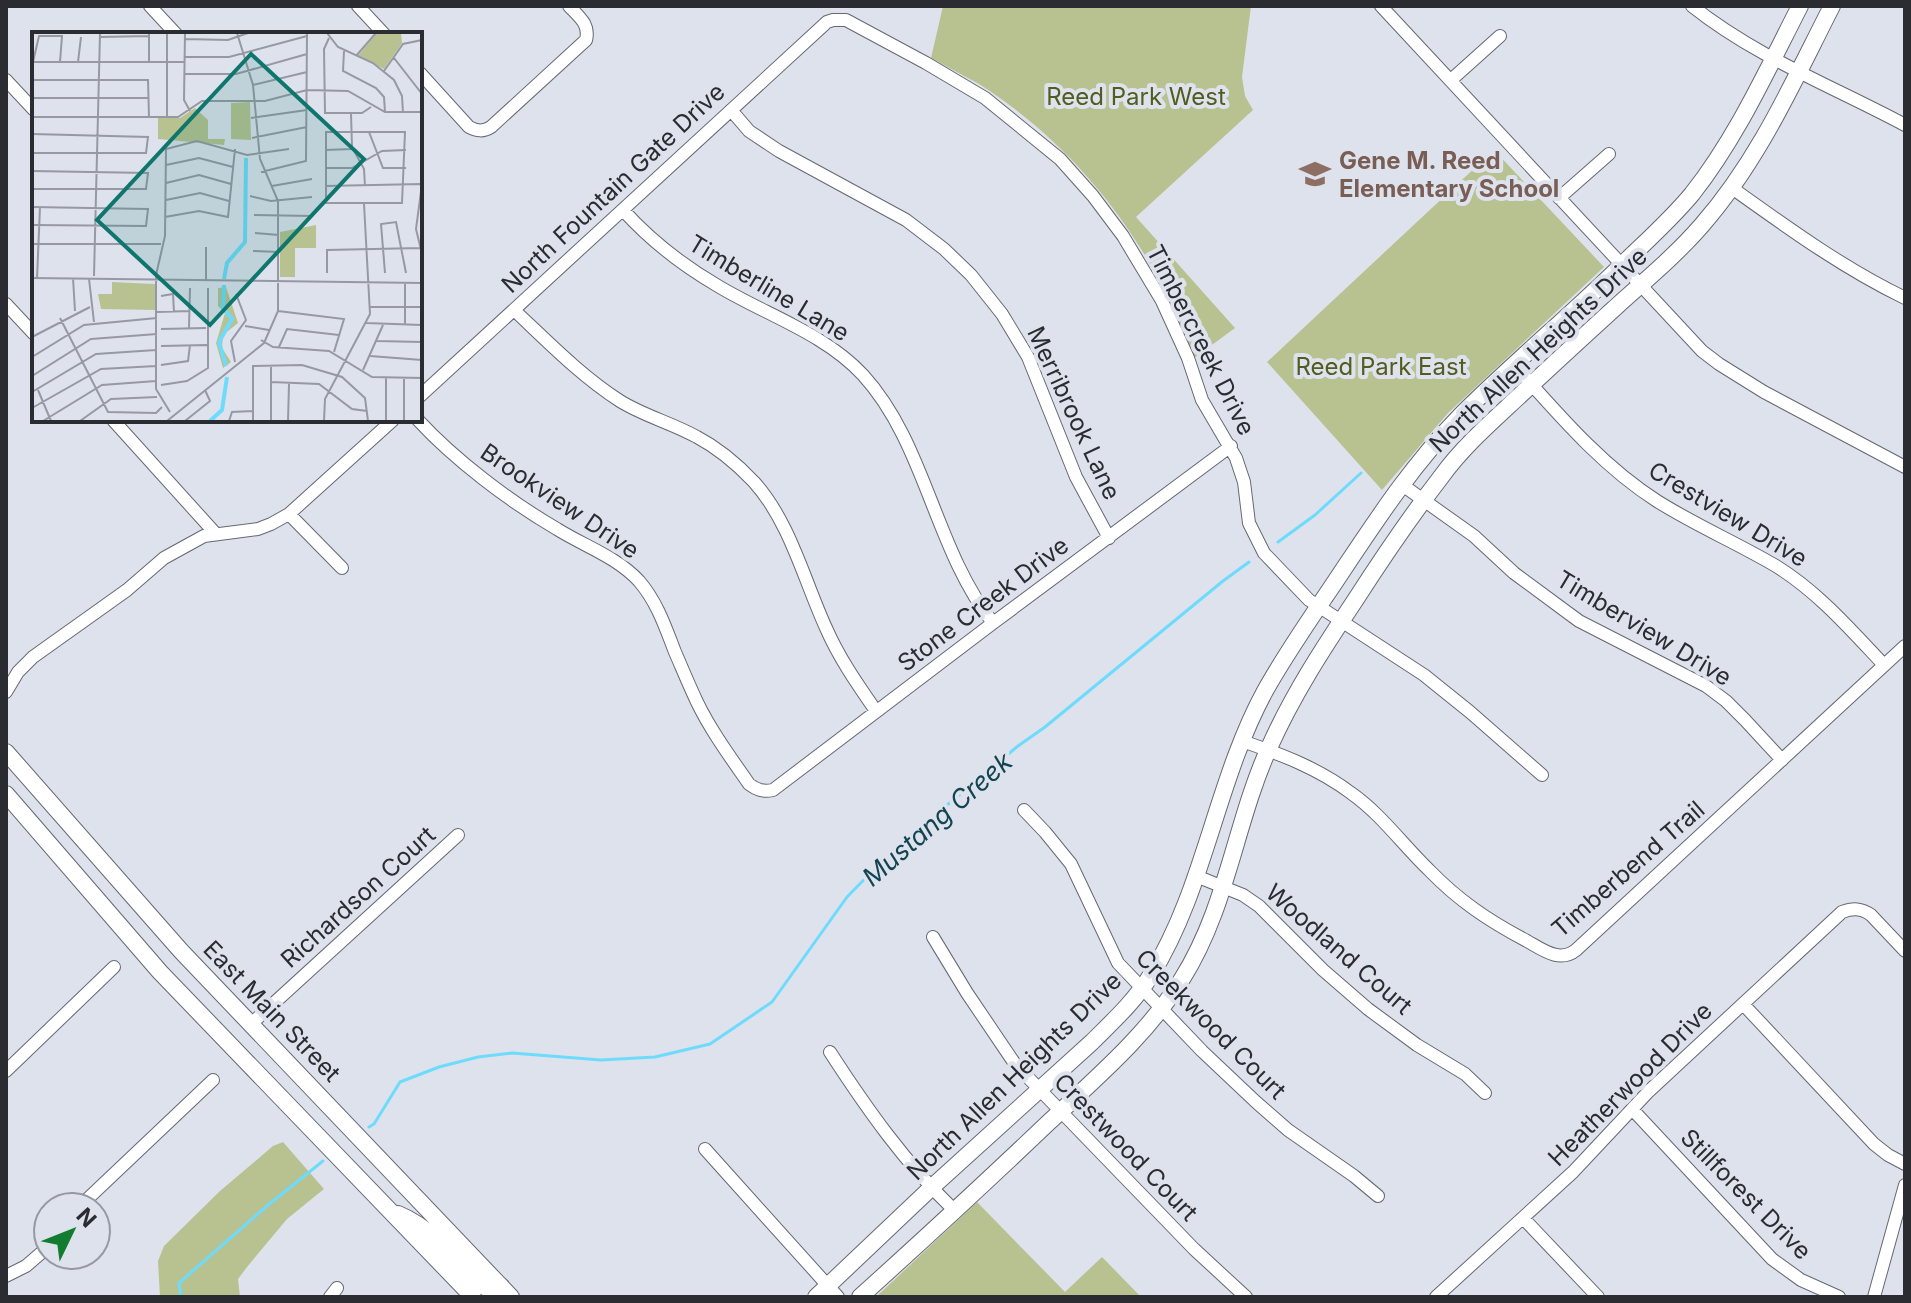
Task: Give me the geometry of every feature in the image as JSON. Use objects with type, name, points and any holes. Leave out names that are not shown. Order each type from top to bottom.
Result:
[{"type":"main road","name":"North Allen Heights Drive","points":[[827,1293],[931,1188],[1116,1019],[1142,989],[1163,955],[1196,876],[1242,741],[1265,692],[1318,606],[1401,484],[1438,439],[1622,266],[1673,214],[1712,166],[1739,124],[1800,6]]},
{"type":"main road","name":"North Allen Heights Drive","points":[[860,1297],[1061,1111],[1132,1043],[1162,1008],[1201,948],[1268,750],[1301,682],[1341,620],[1459,455],[1668,260],[1732,188],[1767,133],[1832,6]]},
{"type":"main road","name":"East Main Street","points":[[6,752],[181,951],[506,1291]]},
{"type":"main road","points":[[6,794],[160,972],[473,1297]]},
{"type":"main road","points":[[390,1210],[429,1231],[480,1284],[488,1289],[506,1291]]},
{"type":"street","points":[[150,6],[174,32]]},
{"type":"street","points":[[358,6],[382,32]]},
{"type":"street","points":[[422,75],[469,127],[486,130],[582,45],[587,34],[585,22],[569,6]]},
{"type":"street","points":[[1381,6],[1702,351],[1764,392],[1905,467]]},
{"type":"street","points":[[1692,6],[1743,42],[1905,125]]},
{"type":"street","name":"North Fountain Gate Drive","points":[[422,394],[827,22],[840,19]]},
{"type":"street","name":"Timbercreek Drive","points":[[840,19],[926,63],[985,98],[1060,159],[1123,236],[1162,301],[1188,358],[1202,400],[1231,446],[1244,482],[1249,523],[1264,553],[1309,600],[1424,675],[1542,775]]},
{"type":"street","points":[[1451,80],[1500,36]]},
{"type":"street","points":[[6,80],[32,108]]},
{"type":"street","name":"Merribrook Lane","points":[[731,110],[749,131],[779,151],[906,220],[944,249],[979,284],[1028,357],[1076,477],[1109,538]]},
{"type":"street","points":[[1559,198],[1609,154]]},
{"type":"street","points":[[1732,188],[1772,218],[1867,279],[1905,298]]},
{"type":"street","name":"Timberline Lane","points":[[623,210],[667,252],[717,286],[824,343],[861,373],[878,393],[902,432],[951,554],[979,605],[993,623]]},
{"type":"street","points":[[6,304],[32,332]]},
{"type":"street","points":[[514,310],[616,399],[697,437],[738,466],[755,484],[783,526],[827,631],[876,711]]},
{"type":"street","name":"Crestview Drive","points":[[1515,366],[1598,454],[1627,478],[1657,500],[1777,567],[1809,589],[1884,665]]},
{"type":"street","points":[[115,422],[215,533]]},
{"type":"street","points":[[6,692],[12,674],[127,590],[164,558],[215,533],[258,529],[289,514],[391,422]]},
{"type":"street","name":"Brookview Drive","points":[[420,422],[460,461],[520,505],[627,569],[638,580],[660,612],[698,704],[718,739],[749,784],[760,791]]},
{"type":"street","name":"Stone Creek Drive","points":[[760,791],[773,790],[1231,446]]},
{"type":"street","name":"Timberview Drive","points":[[1401,484],[1474,536],[1514,573],[1579,621],[1706,686],[1726,701],[1782,760]]},
{"type":"street","points":[[289,514],[342,568]]},
{"type":"street","name":"Timberbend Trail","points":[[1242,741],[1312,769],[1354,795],[1448,889],[1486,920],[1564,957],[1576,950],[1905,646]]},
{"type":"street","name":"Creekwood Court","points":[[1024,810],[1071,864],[1118,963],[1202,1051],[1277,1121],[1378,1196]]},
{"type":"street","name":"Richardson Court","points":[[251,1024],[458,835]]},
{"type":"street","name":"Woodland Court","points":[[1196,876],[1243,895],[1259,906],[1323,970],[1368,1009],[1417,1045],[1465,1074],[1485,1093]]},
{"type":"street","name":"Heatherwood Drive","points":[[1436,1297],[1579,1166],[1632,1109],[1842,912],[1857,909],[1871,915],[1905,951]]},
{"type":"street","name":"Crestwood Court","points":[[933,937],[1005,1051],[1194,1249],[1246,1297]]},
{"type":"street","points":[[6,1071],[114,967]]},
{"type":"street","points":[[1743,1004],[1874,1144],[1905,1164]]},
{"type":"street","points":[[830,1052],[881,1128],[931,1188],[955,1211]]},
{"type":"street","points":[[96,1191],[213,1080]]},
{"type":"street","name":"Stillforest Drive","points":[[1632,1109],[1772,1259],[1801,1280],[1839,1297]]},
{"type":"street","points":[[705,1149],[827,1293]]},
{"type":"street","points":[[1874,1297],[1905,1185]]},
{"type":"street","points":[[1523,1218],[1598,1297]]},
{"type":"street","points":[[6,1276],[32,1261]]},
{"type":"green space","name":"Reed Park West","points":[[943,6],[1251,6],[1242,77],[1245,96],[1253,110],[1136,217],[1235,328],[1194,358],[1158,277],[1135,239],[1081,170],[1050,138],[1016,110],[979,84],[931,58]]},
{"type":"green space","name":"Reed Park East","points":[[1494,150],[1604,267],[1448,413],[1382,490],[1267,362]]},
{"type":"green space","points":[[283,1142],[324,1189],[287,1219],[247,1267],[238,1279],[240,1297],[160,1297],[158,1261],[164,1246],[220,1191],[273,1146]]},
{"type":"green space","points":[[977,1202],[1065,1292],[1102,1257],[1141,1297],[876,1297]]},
{"type":"waterway","name":"Mustang Creek","points":[[1278,542],[1315,515],[1361,473]]},
{"type":"waterway","name":"Mustang Creek","points":[[369,1127],[374,1124],[400,1082],[478,1057],[512,1053],[601,1060],[655,1057],[710,1044],[772,1002],[847,897],[893,850],[1249,562]]},
{"type":"waterway","name":"Mustang Creek","points":[[181,1297],[179,1283],[323,1161]]},
{"type":"place","name":"Gene M. Reed Elementary School","points":[[1315,174]]}]
